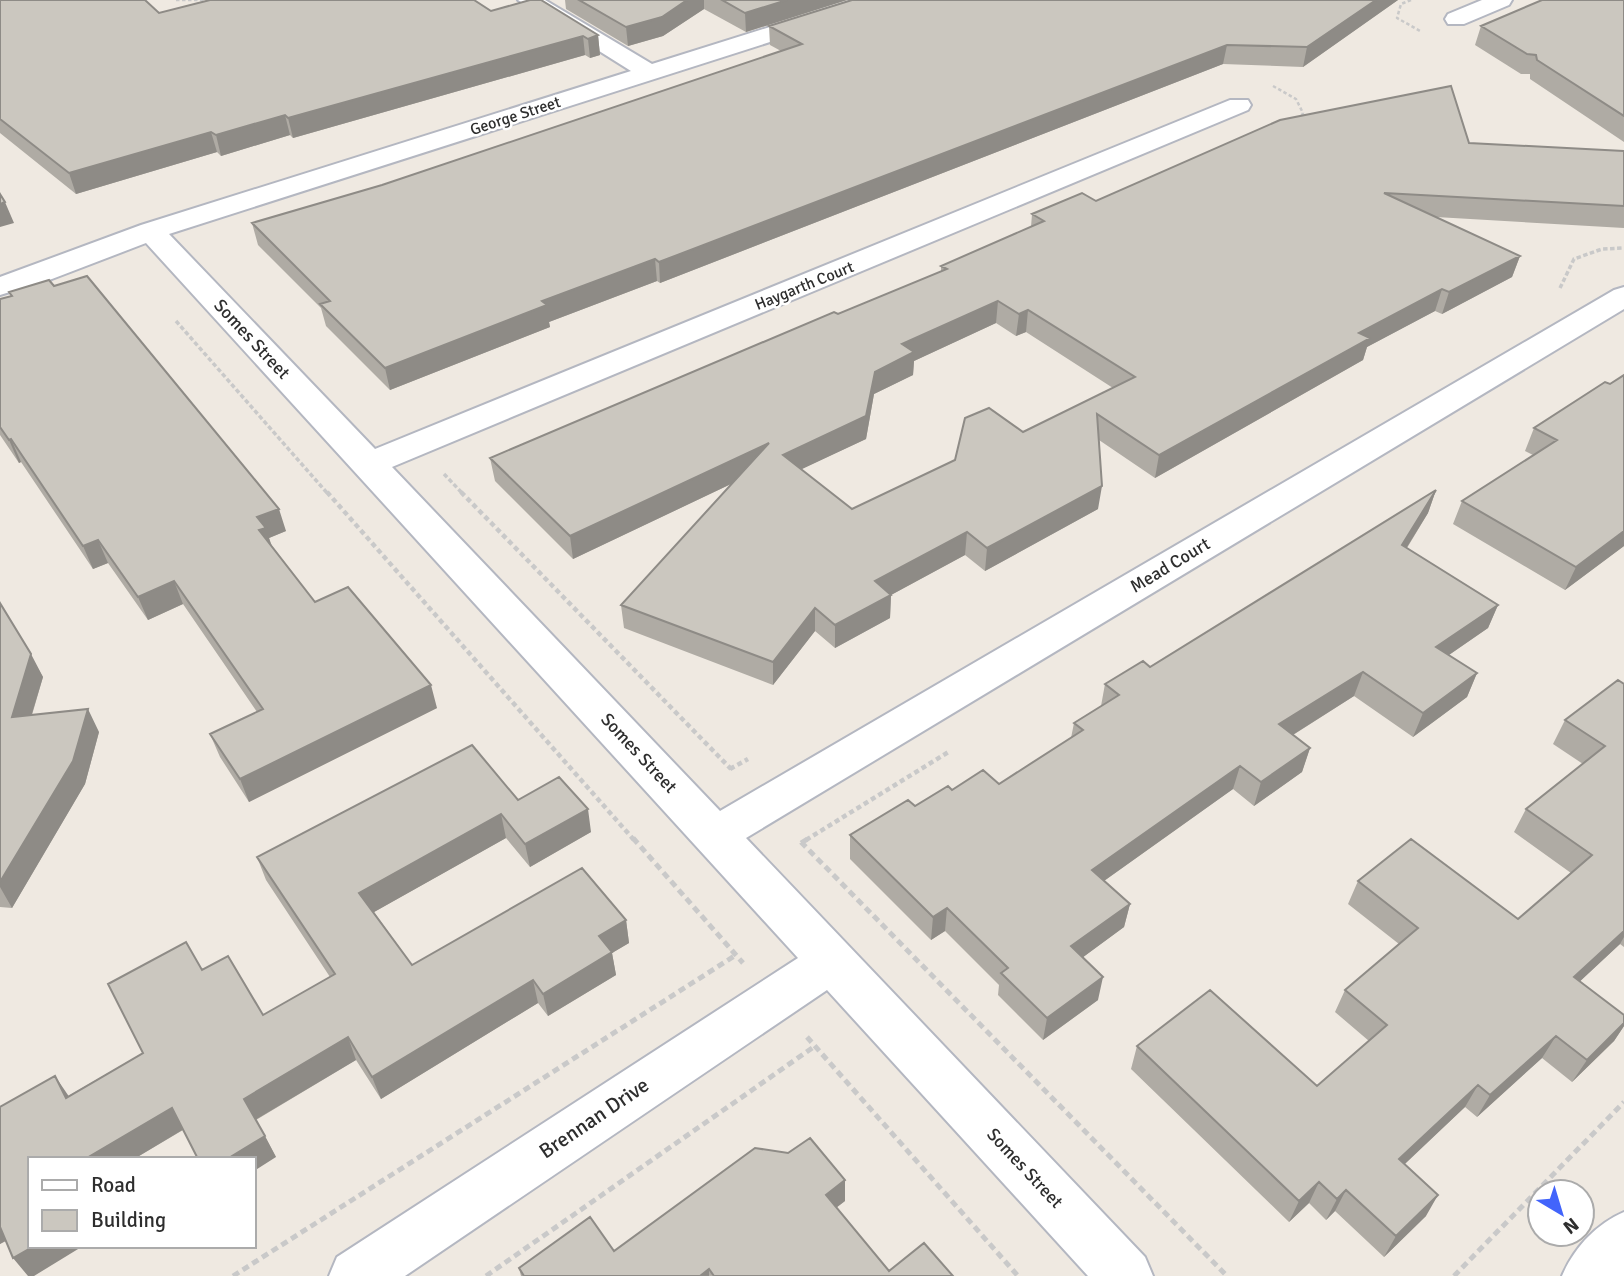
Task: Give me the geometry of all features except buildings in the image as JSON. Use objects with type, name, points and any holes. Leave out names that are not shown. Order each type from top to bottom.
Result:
[{"type":"street","points":[[529,0],[649,72]]},
{"type":"street","name":"George Street","points":[[0,271],[151,231],[878,0]]},
{"type":"street","points":[[1456,19],[1501,0]]},
{"type":"street","name":"Haygarth Court","points":[[369,464],[1239,105]]},
{"type":"street","name":"George Street","points":[[0,286],[42,273],[151,231]]},
{"type":"street","name":"Somes Street","points":[[151,231],[1125,1276]]},
{"type":"street","name":"Mead Court","points":[[716,835],[1624,296]]},
{"type":"street","name":"Brennan Drive","points":[[357,1276],[832,961]]},
{"type":"street","points":[[1590,1276],[1624,1239]]},
{"type":"path","points":[[176,0],[208,0]]},
{"type":"path","points":[[172,317],[745,966]]},
{"type":"path","points":[[439,469],[738,776]]},
{"type":"path","points":[[793,835],[1227,1276]]},
{"type":"path","points":[[233,1276],[736,955]]},
{"type":"path","points":[[807,1036],[1018,1276]]},
{"type":"path","points":[[486,1276],[815,1046]]},
{"type":"path","points":[[1454,1276],[1624,1102]]}]
